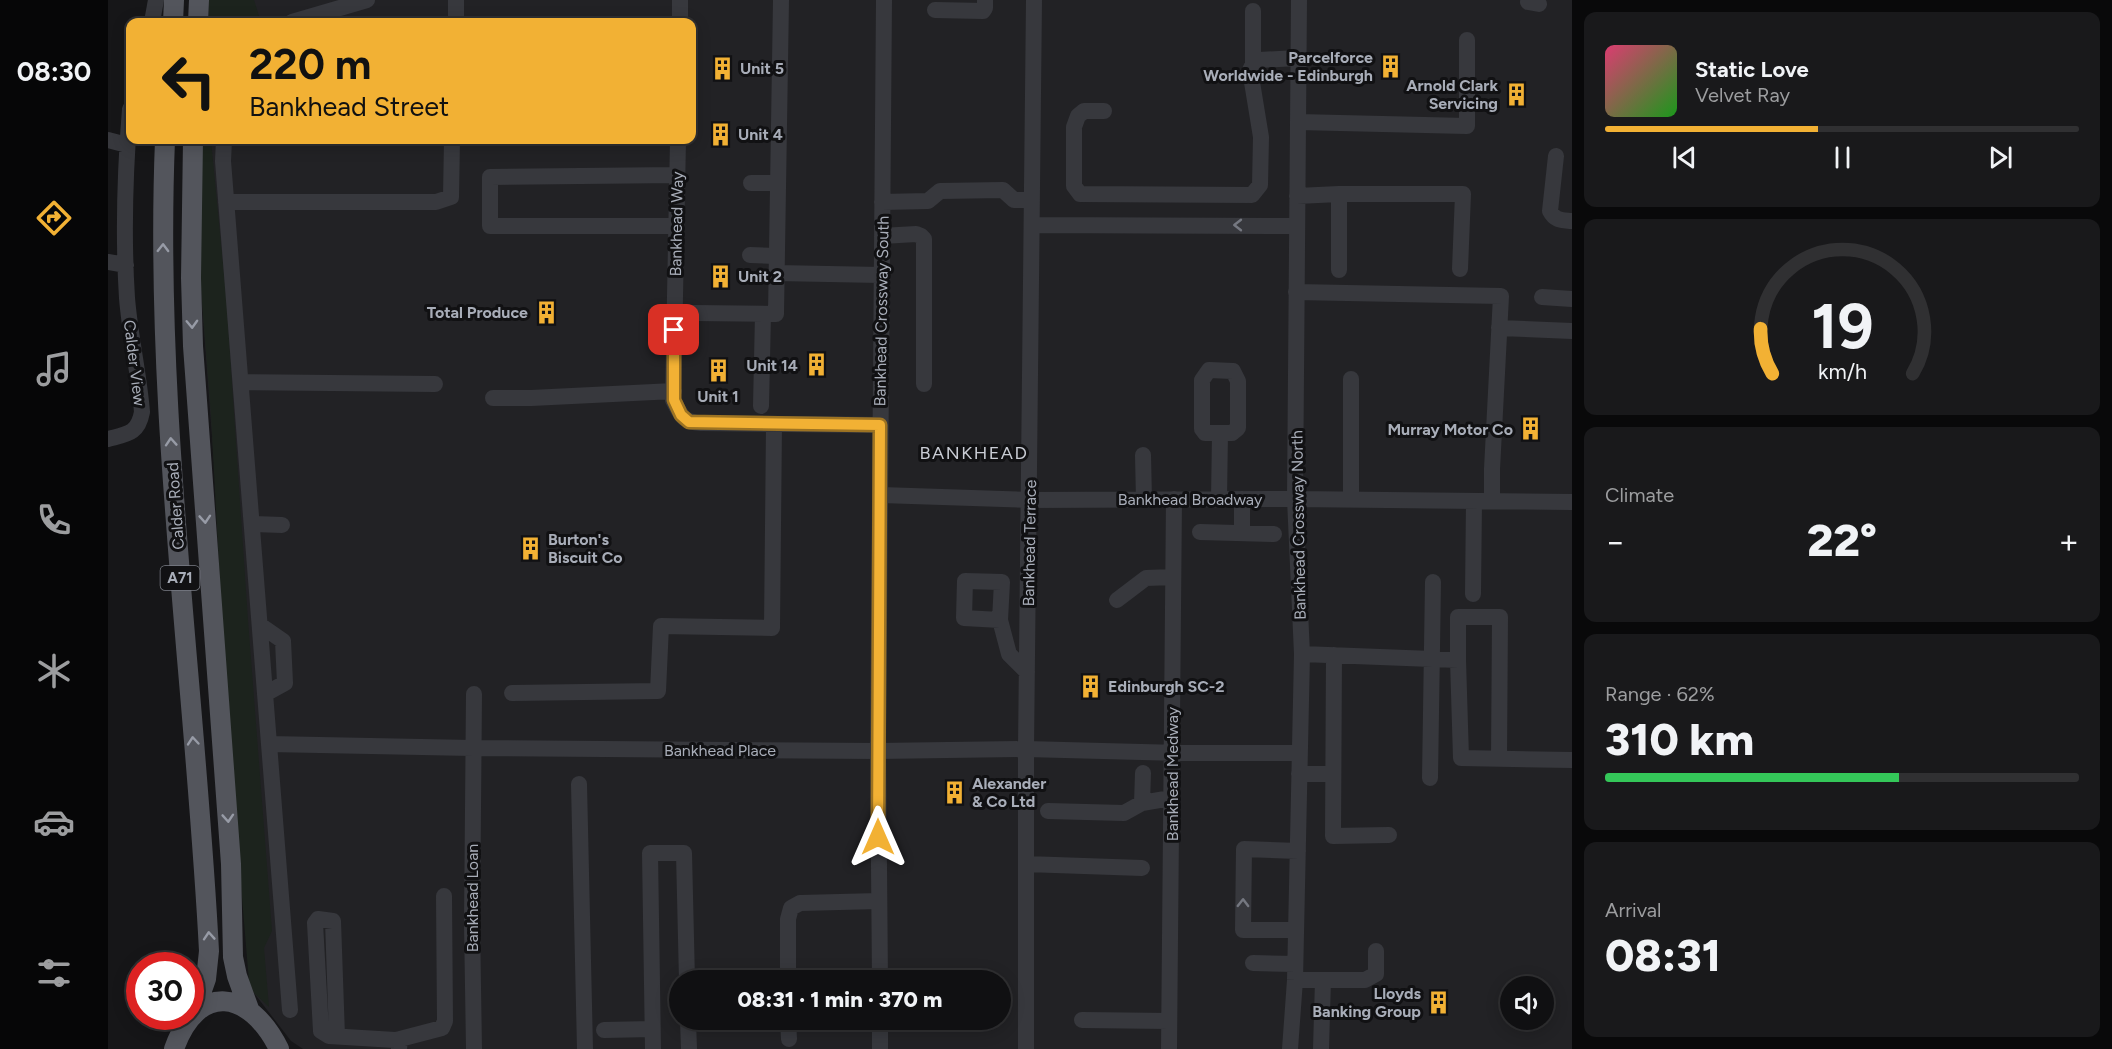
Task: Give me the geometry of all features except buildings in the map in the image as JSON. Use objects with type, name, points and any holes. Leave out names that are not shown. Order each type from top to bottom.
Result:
[{"type":"main road","points":[[172,18],[174,0]]},
{"type":"main road","points":[[198,18],[199,0]]},
{"type":"main road","name":"Calder Road","points":[[165,144],[162,275],[164,340],[209,951],[204,985]]},
{"type":"main road","name":"Calder Road","points":[[193,144],[191,278],[193,346],[231,864],[233,957],[249,1009]]},
{"type":"main road","points":[[204,1007],[219,1001],[230,1002],[249,1009]]},
{"type":"main road","name":"A71","points":[[249,1009],[269,1031],[279,1049]]},
{"type":"main road","points":[[163,1049],[177,1042]]},
{"type":"street","points":[[153,18],[156,0]]},
{"type":"street","points":[[325,17],[367,0]]},
{"type":"street","points":[[456,0],[456,18]]},
{"type":"street","points":[[680,0],[680,18]]},
{"type":"street","points":[[693,313],[776,314],[781,0]]},
{"type":"street","name":"Bankhead Crossway South","points":[[880,970],[878,751],[884,0]]},
{"type":"street","points":[[935,10],[982,11],[985,8],[985,0]]},
{"type":"street","name":"Bankhead Terrace","points":[[1026,1049],[1026,749],[1034,0]]},
{"type":"street","name":"Bankhead Crossway North","points":[[1290,1049],[1295,972],[1298,753],[1302,654],[1295,499],[1299,0]]},
{"type":"street","points":[[1104,111],[1084,111],[1078,116],[1074,127],[1074,186],[1080,194],[1252,195],[1260,185],[1261,137],[1250,70],[1253,63],[1253,11]]},
{"type":"street","points":[[1298,122],[1467,126],[1467,40]]},
{"type":"street","points":[[1253,63],[1259,60],[1298,58]]},
{"type":"street","points":[[108,140],[127,145]]},
{"type":"street","points":[[224,144],[226,202],[290,1010]]},
{"type":"street","points":[[226,202],[436,202],[451,197],[453,144]]},
{"type":"street","name":"Bankhead Way","points":[[678,144],[674,400],[681,415],[689,422],[774,424]]},
{"type":"street","name":"Calder View","points":[[108,439],[135,429],[140,423],[142,412],[127,299],[125,231],[127,145]]},
{"type":"street","points":[[1556,156],[1550,211],[1553,218],[1572,221]]},
{"type":"street","points":[[676,225],[490,226],[490,177],[677,175]]},
{"type":"street","points":[[751,183],[777,183]]},
{"type":"street","points":[[882,201],[928,201],[940,191],[1003,190],[1014,200],[1032,200]]},
{"type":"street","points":[[1339,194],[1339,270]]},
{"type":"street","points":[[1297,196],[1463,194],[1460,269]]},
{"type":"street","points":[[1032,225],[1297,226]]},
{"type":"street","points":[[882,236],[916,234],[924,239],[924,384]]},
{"type":"street","points":[[750,255],[776,256]]},
{"type":"street","points":[[108,261],[126,265]]},
{"type":"street","points":[[776,273],[881,274]]},
{"type":"street","points":[[1296,292],[1501,296],[1491,469],[1492,501]]},
{"type":"street","points":[[1542,297],[1572,299]]},
{"type":"street","points":[[761,406],[763,314]]},
{"type":"street","points":[[1499,328],[1572,331]]},
{"type":"street","points":[[1351,379],[1352,500]]},
{"type":"street","points":[[241,382],[435,384]]},
{"type":"street","points":[[493,398],[674,391]]},
{"type":"street","points":[[512,693],[658,691],[661,626],[772,628],[774,424],[880,425]]},
{"type":"street","points":[[1219,499],[1220,433]]},
{"type":"street","points":[[1143,455],[1144,500]]},
{"type":"street","name":"Bankhead Broadway","points":[[880,495],[1030,500],[1295,499],[1572,502]]},
{"type":"street","name":"Bankhead Medway","points":[[1169,1049],[1174,499]]},
{"type":"street","points":[[1242,499],[1242,532]]},
{"type":"street","points":[[1473,594],[1474,501]]},
{"type":"street","points":[[252,524],[282,525]]},
{"type":"street","points":[[1200,532],[1274,534]]},
{"type":"street","points":[[1118,600],[1146,578],[1173,577]]},
{"type":"street","points":[[1430,778],[1432,582]]},
{"type":"street","points":[[1499,758],[1500,617],[1458,617],[1461,758],[1572,760]]},
{"type":"street","points":[[1000,620],[1009,654],[1028,672]]},
{"type":"street","points":[[1302,654],[1458,660]]},
{"type":"street","points":[[1334,655],[1333,836],[1389,835]]},
{"type":"street","name":"Bankhead Loan","points":[[474,694],[472,748],[474,1049]]},
{"type":"street","name":"Bankhead Place","points":[[269,744],[472,748],[878,751],[1026,749],[1172,753],[1298,753]]},
{"type":"street","points":[[1142,803],[1143,773]]},
{"type":"street","points":[[1299,774],[1333,774]]},
{"type":"street","points":[[579,784],[585,1049]]},
{"type":"street","points":[[1047,811],[1124,813],[1142,803],[1171,798]]},
{"type":"street","points":[[1295,930],[1243,930],[1244,849],[1298,851]]},
{"type":"street","points":[[653,1049],[650,853],[684,853],[687,970]]},
{"type":"street","points":[[1026,864],[1142,868]]},
{"type":"street","points":[[337,1036],[333,921],[323,919],[315,923],[321,1031],[329,1036],[399,1044],[442,1028],[445,1021],[444,896]]},
{"type":"street","points":[[788,970],[788,919],[791,908],[800,903],[879,901]]},
{"type":"street","points":[[1253,963],[1323,980],[1365,980],[1376,974],[1376,951]]},
{"type":"street","points":[[1321,1049],[1323,980]]},
{"type":"street","points":[[1082,1020],[1169,1021]]},
{"type":"street","points":[[604,1030],[652,1029]]},
{"type":"street","points":[[688,1030],[689,1049]]},
{"type":"street","points":[[789,1030],[789,1039]]},
{"type":"street","points":[[880,1030],[880,1049]]},
{"type":"street","points":[[269,1031],[290,1049]]},
{"type":"shaded area","points":[[209,0],[1572,0],[1572,1049],[303,1049],[291,1041],[254,993],[199,264],[201,144],[696,144],[696,18],[208,18]]},
{"type":"shaded area","points":[[209,0],[254,0],[260,18],[208,18]]},
{"type":"shaded area","points":[[201,144],[211,144],[226,295],[272,931],[264,948],[269,1007],[254,993],[249,982],[227,717],[211,416],[199,264]]},
{"type":"place","name":"Parcelforce Worldwide - Edinburgh","points":[[1391,66]]},
{"type":"place","name":"Unit 5","points":[[722,68]]},
{"type":"place","name":"Arnold Clark Servicing","points":[[1516,94]]},
{"type":"place","name":"Unit 4","points":[[720,134]]},
{"type":"place","name":"Unit 2","points":[[720,276]]},
{"type":"place","name":"Total Produce","points":[[546,312]]},
{"type":"place","name":"Unit 14","points":[[816,365]]},
{"type":"place","name":"Unit 1","points":[[718,371]]},
{"type":"place","name":"Murray Motor Co","points":[[1531,429]]},
{"type":"place","name":"Burton's Biscuit Co","points":[[530,548]]},
{"type":"place","name":"Edinburgh SC-2","points":[[1090,686]]},
{"type":"place","name":"Alexander & Co Ltd","points":[[954,792]]},
{"type":"place","name":"Lloyds Banking Group","points":[[1439,1002]]},
{"type":"district","name":"BANKHEAD","points":[[974,453]]},
{"type":"route","points":[[674,330],[674,400],[681,415],[689,422],[880,425],[878,837]]}]
